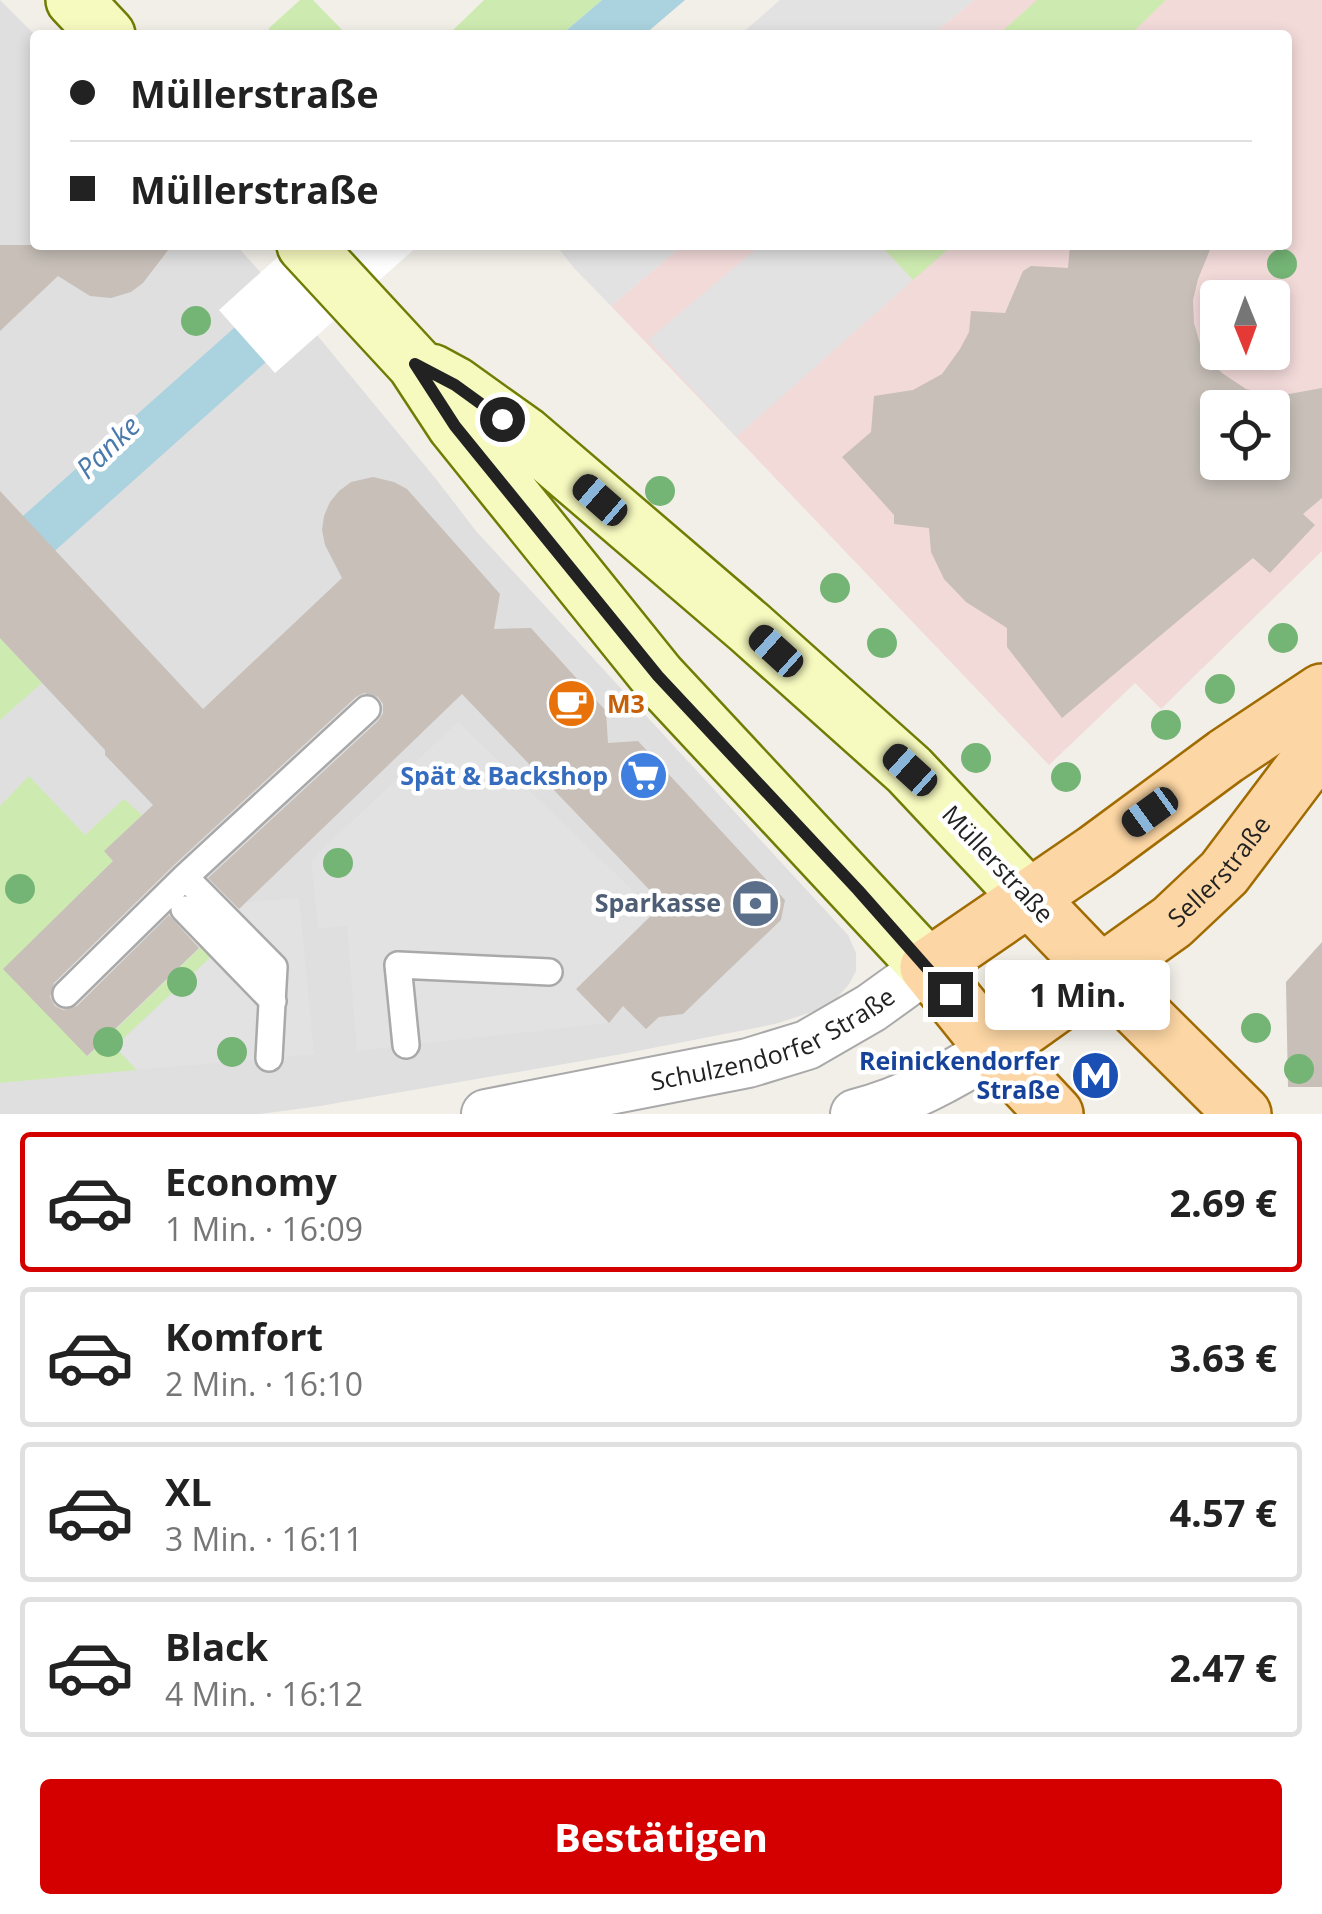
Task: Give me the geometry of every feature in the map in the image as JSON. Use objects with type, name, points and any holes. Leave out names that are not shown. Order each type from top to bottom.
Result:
[{"type":"main road","points":[[74,0],[102,30]]},
{"type":"main road","name":"Müllerstraße","points":[[329,272],[415,364],[455,426],[658,676],[928,968],[994,1049],[1055,1114]]},
{"type":"main road","name":"Müllerstraße","points":[[415,364],[455,385],[525,436],[910,770],[1100,972],[1242,1114]]},
{"type":"main road","points":[[928,968],[1322,692]]},
{"type":"main road","name":"Sellerstraße","points":[[994,1049],[1172,922],[1224,872],[1322,742]]},
{"type":"street","name":"Schulzendorfer Straße","points":[[486,1114],[748,1063],[807,1045],[882,1001],[928,968]]},
{"type":"street","points":[[855,1114],[941,1082],[994,1049]]},
{"type":"lane","points":[[66,994],[367,709]]},
{"type":"lane","points":[[186,877],[274,967],[269,1058]]},
{"type":"lane","points":[[184,909],[272,1000]]},
{"type":"lane","points":[[406,1046],[398,965],[548,972]]},
{"type":"shaded area","points":[[0,0],[30,30],[30,250],[240,250],[317,335],[476,531],[848,935],[856,953],[856,971],[849,984],[824,1008],[775,1024],[320,1106],[260,1114],[0,1114]]},
{"type":"shaded area","points":[[780,0],[974,0],[938,30],[746,30]]},
{"type":"shaded area","points":[[974,0],[1322,0],[1322,551],[1161,709],[1135,683],[1049,765],[611,306],[677,250],[1292,250],[1292,30],[938,30]]},
{"type":"shaded area","points":[[560,250],[677,250],[611,306]]},
{"type":"shaded area","points":[[755,250],[885,250],[913,280],[736,437],[648,340]]},
{"type":"shaded area","points":[[458,722],[655,912],[576,989],[609,1023],[357,1051],[347,926],[318,928],[311,860]]},
{"type":"shaded area","points":[[299,898],[314,1054],[137,1070],[115,1047],[212,956],[219,929],[247,902]]},
{"type":"green space","points":[[300,0],[313,0],[342,30],[269,30]]},
{"type":"green space","points":[[484,0],[602,0],[567,30],[453,30]]},
{"type":"green space","points":[[1037,0],[1166,0],[1135,30],[1004,30]]},
{"type":"green space","points":[[885,250],[947,250],[913,280]]},
{"type":"green space","points":[[0,638],[42,683],[0,720]]},
{"type":"green space","points":[[29,776],[85,835],[124,799],[142,815],[105,851],[113,861],[4,969],[88,1056],[202,946],[212,956],[115,1046],[137,1070],[0,1083],[0,806]]},
{"type":"water","points":[[602,0],[685,0],[650,30],[567,30]]},
{"type":"water","name":"Panke","points":[[317,250],[391,250],[48,557],[23,516]]},
{"type":"pier","points":[[285,250],[413,250],[275,373],[219,310]]},
{"type":"building","points":[[0,245],[30,245],[30,250],[168,250],[143,283],[131,292],[111,298],[90,296],[58,276],[0,331]]},
{"type":"building","points":[[1070,250],[1210,250],[1193,300],[1200,370],[1219,370],[1251,390],[1200,390],[1200,480],[1290,480],[1290,394],[1322,388],[1322,498],[1303,514],[1315,525],[1270,573],[1253,558],[1062,718],[1007,647],[1007,628],[966,602],[944,579],[931,552],[929,528],[894,524],[894,515],[842,457],[871,432],[874,396],[913,390],[942,374],[969,332],[971,311],[1005,313],[1023,271],[1031,266],[1068,268]]},
{"type":"building","points":[[373,477],[407,489],[500,594],[494,629],[531,628],[606,711],[608,743],[638,741],[785,900],[781,920],[683,1014],[659,1017],[646,1029],[623,1006],[609,1023],[576,989],[663,904],[462,694],[239,909],[208,878],[378,721],[383,704],[378,697],[364,693],[174,865],[54,983],[50,997],[55,1006],[63,1010],[77,1006],[169,915],[199,948],[87,1056],[3,969],[113,861],[104,851],[153,805],[0,638],[0,491],[203,709],[342,578],[325,545],[324,516],[339,491],[351,482]]},
{"type":"building","points":[[1322,942],[1322,1087],[1288,1087],[1286,982]]},
{"type":"place","name":"M3","points":[[572,704]]},
{"type":"place","name":"Spät & Backshop","points":[[643,776]]},
{"type":"place","name":"Sparkasse","points":[[756,903]]},
{"type":"place","name":"Reinickendorfer Straße","points":[[1095,1075]]},
{"type":"route","points":[[502,419],[455,385],[415,364],[455,426],[658,676],[950,994]]}]
